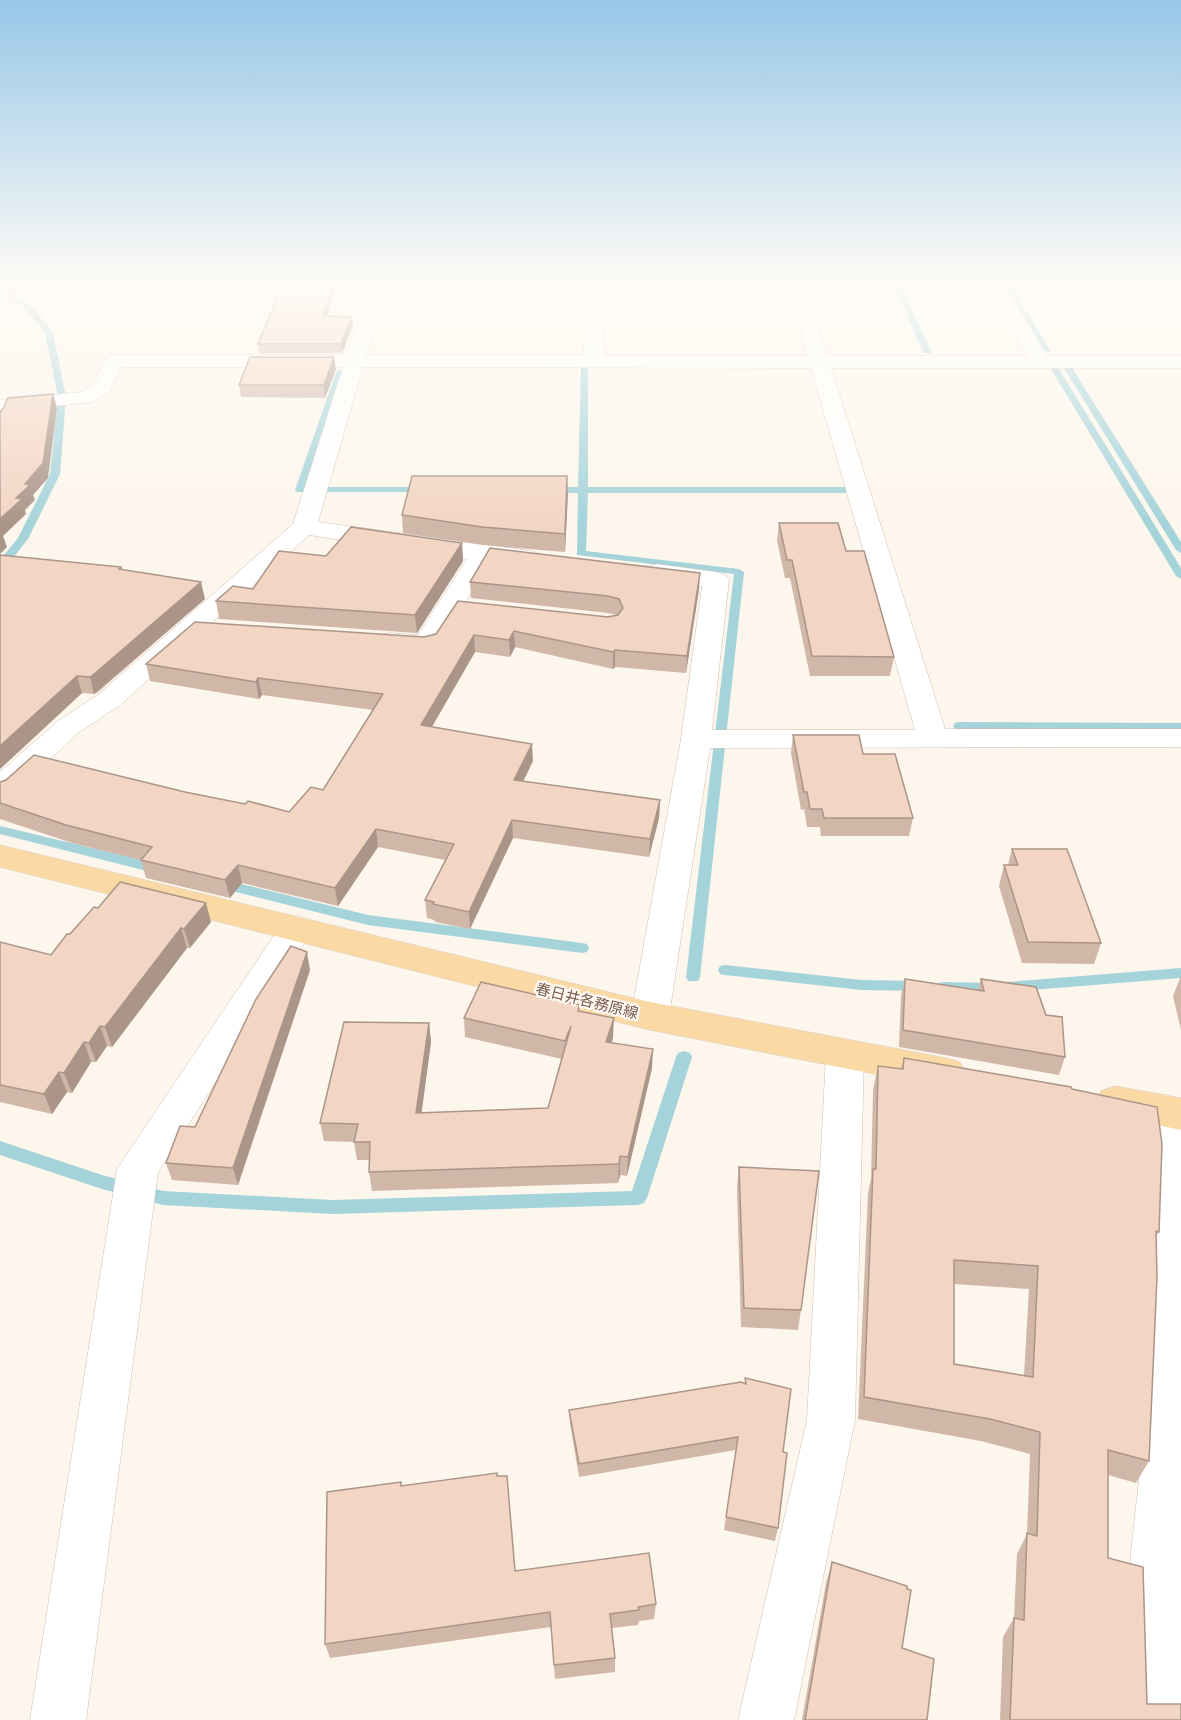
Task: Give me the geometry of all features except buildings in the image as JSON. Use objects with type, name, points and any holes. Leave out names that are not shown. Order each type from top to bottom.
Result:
[{"type":"main road","name":"春日井各務原線","points":[[0,856],[650,1016],[845,1055],[983,1079]]},
{"type":"main road","points":[[1086,1097],[1174,1112]]},
{"type":"street","points":[[0,406],[86,398],[99,393],[105,386],[112,364]]},
{"type":"street","points":[[0,789],[68,727],[110,700],[304,527],[352,364]]},
{"type":"street","points":[[820,364],[932,736]]},
{"type":"street","points":[[304,527],[483,554],[550,560]]},
{"type":"street","points":[[367,640],[426,644],[461,607],[483,554]]},
{"type":"street","points":[[639,570],[716,580],[696,739],[650,1016]]},
{"type":"street","points":[[191,627],[226,629]]},
{"type":"street","points":[[696,739],[932,736],[1181,738]]},
{"type":"street","points":[[58,1720],[138,1169],[297,928]]},
{"type":"street","points":[[766,1720],[831,1420],[845,1055]]},
{"type":"street","points":[[1162,1720],[1157,1552],[1165,1462],[1174,1112]]},
{"type":"waterway","points":[[0,567],[23,539],[55,474],[62,397],[55,364]]},
{"type":"waterway","points":[[583,488],[584,367]]},
{"type":"waterway","points":[[1068,368],[1181,550]]},
{"type":"waterway","points":[[1055,369],[1181,576]]},
{"type":"waterway","points":[[340,372],[300,490],[426,490]]},
{"type":"waterway","points":[[550,490],[845,490]]},
{"type":"waterway","points":[[583,491],[581,553],[739,572],[693,977]]},
{"type":"waterway","points":[[959,726],[1181,727]]},
{"type":"waterway","points":[[0,830],[159,869]]},
{"type":"waterway","points":[[221,884],[368,920],[582,948]]},
{"type":"waterway","points":[[725,970],[861,985],[921,986]]},
{"type":"waterway","points":[[944,987],[995,988],[1181,973]]},
{"type":"waterway","points":[[0,1148],[102,1182],[163,1198],[333,1207],[638,1198],[684,1057]]}]
